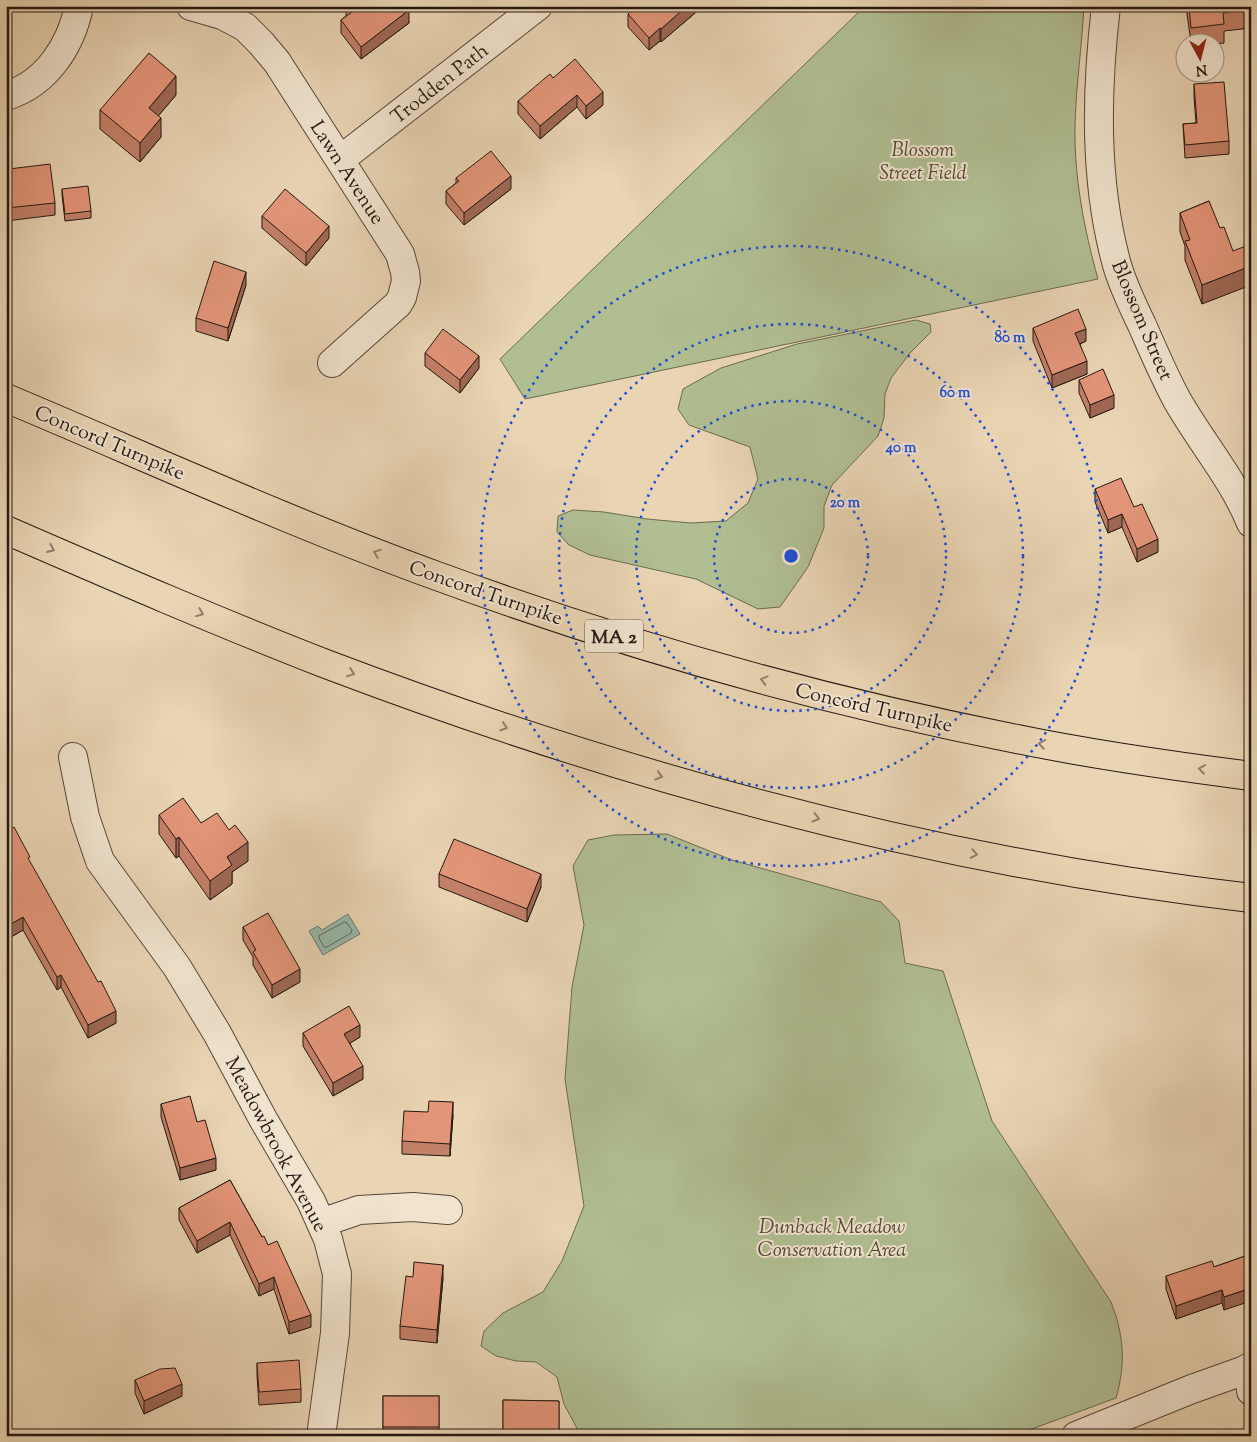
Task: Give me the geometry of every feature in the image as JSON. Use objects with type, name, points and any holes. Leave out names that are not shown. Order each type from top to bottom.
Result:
[{"type":"highway","name":"Concord Turnpike","points":[[6,398],[417,569],[552,616],[699,662],[873,708],[1020,740],[1160,764],[1251,776]]},
{"type":"highway","points":[[6,530],[185,607],[350,672],[502,726],[683,783],[959,852],[1098,877],[1251,898]]},
{"type":"street","points":[[6,96],[29,85],[49,68],[68,39],[79,6]]},
{"type":"street","name":"Lawn Avenue","points":[[191,6],[234,20],[254,34],[277,62],[341,159],[400,254],[406,281],[402,297],[393,310],[332,363]]},
{"type":"street","name":"Trodden Path","points":[[341,159],[538,6]]},
{"type":"street","name":"Blossom Street","points":[[1106,6],[1099,80],[1100,151],[1107,218],[1118,268],[1130,300],[1167,381],[1232,487],[1251,524]]},
{"type":"street","name":"Meadowbrook Avenue","points":[[74,757],[85,818],[100,861],[177,967],[217,1033],[263,1120],[312,1201],[328,1239],[337,1274],[335,1333],[321,1436]]},
{"type":"street","points":[[321,1223],[359,1210],[413,1207],[448,1210]]},
{"type":"street","points":[[1076,1436],[1192,1389],[1250,1376]]},
{"type":"green space","name":"Blossom Street Field","points":[[865,6],[1084,6],[1075,125],[1076,164],[1088,241],[1098,279],[525,399],[500,359]]},
{"type":"green space","points":[[916,320],[930,324],[931,332],[910,353],[891,378],[885,394],[884,418],[878,436],[832,485],[824,506],[824,528],[808,567],[780,607],[758,609],[696,579],[590,555],[569,545],[557,532],[558,516],[573,510],[691,523],[726,521],[748,503],[758,479],[750,447],[689,425],[678,409],[683,389],[721,368],[797,344]]},
{"type":"green space","name":"Dunback Meadow Conservation Area","points":[[667,834],[732,860],[881,902],[899,921],[905,963],[943,971],[992,1121],[1111,1302],[1119,1326],[1122,1350],[1121,1373],[1116,1398],[1013,1436],[581,1436],[564,1404],[557,1377],[536,1362],[516,1361],[496,1356],[481,1346],[484,1331],[503,1313],[543,1292],[562,1261],[584,1206],[565,1079],[572,987],[584,925],[573,866],[588,840],[614,835]]},
{"type":"water","points":[[348,914],[360,934],[323,955],[309,931],[318,926],[322,930]]},
{"type":"building","points":[[348,6],[406,6],[409,10],[361,47],[341,20],[352,12]]},
{"type":"building","points":[[637,6],[687,6],[649,38],[628,14]]},
{"type":"building","points":[[1189,6],[1251,6],[1251,9],[1223,13],[1224,24],[1191,28]]},
{"type":"building","points":[[149,53],[176,76],[149,108],[161,118],[140,143],[100,110]]},
{"type":"building","points":[[575,59],[603,92],[586,106],[577,95],[540,126],[518,101],[550,74],[553,78]]},
{"type":"building","points":[[1224,82],[1229,141],[1185,145],[1183,124],[1197,123],[1194,84]]},
{"type":"building","points":[[491,151],[511,176],[464,213],[446,191],[459,181],[456,178]]},
{"type":"building","points":[[50,164],[55,203],[6,208],[6,175],[9,175],[9,169]]},
{"type":"building","points":[[88,186],[91,211],[65,214],[62,189]]},
{"type":"building","points":[[285,189],[329,226],[306,253],[262,216]]},
{"type":"building","points":[[1209,201],[1220,228],[1224,227],[1233,251],[1251,244],[1251,266],[1202,285],[1185,241],[1190,240],[1180,213]]},
{"type":"building","points":[[214,261],[246,272],[228,328],[196,318]]},
{"type":"building","points":[[1078,309],[1086,329],[1075,333],[1087,361],[1052,375],[1033,328]]},
{"type":"building","points":[[443,329],[479,356],[460,380],[425,353]]},
{"type":"building","points":[[1103,369],[1114,395],[1090,405],[1079,380]]},
{"type":"building","points":[[1121,478],[1134,507],[1142,504],[1158,539],[1137,549],[1122,514],[1108,520],[1095,489]]},
{"type":"building","points":[[183,798],[201,823],[217,813],[229,830],[235,825],[248,842],[227,857],[232,865],[210,881],[179,837],[176,839],[159,815]]},
{"type":"building","points":[[14,827],[30,857],[28,858],[98,982],[101,981],[116,1011],[88,1025],[61,975],[57,977],[23,917],[6,927],[6,828],[8,831]]},
{"type":"building","points":[[454,839],[541,874],[527,909],[439,874]]},
{"type":"building","points":[[268,913],[300,969],[272,985],[253,952],[256,950],[243,927]]},
{"type":"building","points":[[349,1006],[360,1025],[344,1034],[363,1066],[333,1083],[303,1033]]},
{"type":"building","points":[[190,1096],[197,1122],[205,1120],[216,1158],[180,1168],[161,1104]]},
{"type":"building","points":[[429,1101],[453,1102],[450,1144],[402,1141],[404,1111],[428,1112]]},
{"type":"building","points":[[230,1180],[268,1245],[277,1241],[311,1315],[289,1322],[274,1277],[259,1284],[230,1222],[197,1241],[179,1208]]},
{"type":"building","points":[[1248,1255],[1251,1263],[1251,1288],[1224,1297],[1222,1290],[1176,1306],[1166,1276],[1212,1261],[1214,1267]]},
{"type":"building","points":[[414,1262],[443,1265],[437,1330],[400,1326],[406,1276],[413,1277]]},
{"type":"building","points":[[299,1360],[301,1389],[259,1392],[257,1363]]},
{"type":"building","points":[[175,1368],[182,1384],[144,1401],[135,1380],[160,1369]]},
{"type":"building","points":[[383,1396],[439,1396],[439,1427],[383,1427]]},
{"type":"building","points":[[503,1400],[559,1401],[559,1431],[503,1431]]}]
